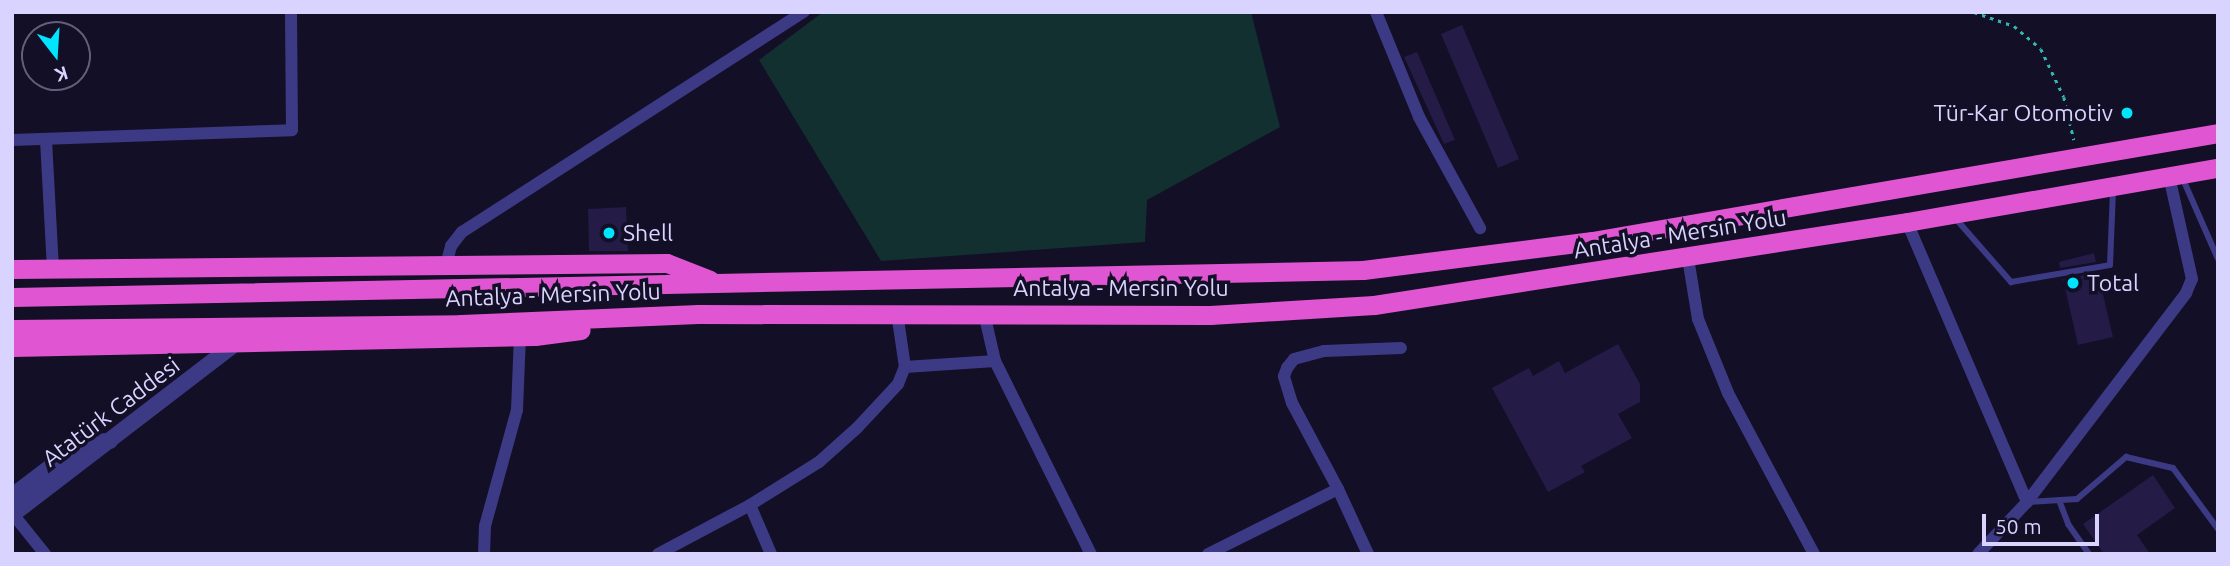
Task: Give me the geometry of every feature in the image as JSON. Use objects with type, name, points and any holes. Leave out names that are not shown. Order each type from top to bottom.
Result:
[{"type":"highway","name":"Antalya - Mersin Yolu","points":[[12,297],[1363,270],[1592,241],[2218,133]]},
{"type":"highway","name":"Antalya - Mersin Yolu","points":[[12,329],[461,324],[698,314],[1210,315],[1374,304],[1688,258],[2218,168]]},
{"type":"highway","points":[[12,269],[667,263],[721,284]]},
{"type":"highway","points":[[12,347],[520,336],[698,314]]},
{"type":"street","points":[[12,140],[292,130],[291,12]]},
{"type":"street","points":[[446,265],[450,246],[462,232],[804,12]]},
{"type":"street","points":[[1376,12],[1419,117],[1480,228]]},
{"type":"street","points":[[46,140],[52,268]]},
{"type":"street","points":[[1978,554],[2027,502],[2186,293],[2192,279],[2175,175]]},
{"type":"street","points":[[1907,222],[2027,502]]},
{"type":"street","points":[[1688,258],[1698,320],[1728,393],[1814,554]]},
{"type":"street","points":[[657,554],[750,505],[819,462],[847,436],[898,384],[905,367],[897,313]]},
{"type":"street","points":[[984,313],[995,361],[1091,554]]},
{"type":"street","points":[[484,554],[485,526],[517,410],[520,336]]},
{"type":"street","name":"Atatürk Caddesi","points":[[13,514],[236,343]]},
{"type":"street","points":[[1368,554],[1338,489],[1292,403],[1284,376],[1294,359],[1324,351],[1401,348]]},
{"type":"street","points":[[905,367],[995,361]]},
{"type":"street","points":[[12,496],[83,442],[110,441]]},
{"type":"street","points":[[1208,554],[1338,489]]},
{"type":"street","points":[[750,505],[771,554]]},
{"type":"street","points":[[13,514],[45,554]]},
{"type":"lane","points":[[2175,175],[2218,259]]},
{"type":"lane","points":[[1952,215],[2011,282],[2048,276],[2110,264],[2113,186]]},
{"type":"lane","points":[[2027,502],[2077,499],[2126,457],[2173,468],[2218,530]]},
{"type":"lane","points":[[2059,500],[2068,524],[2089,554]]},
{"type":"path","points":[[1974,12],[2014,26],[2040,49],[2064,97],[2080,157]]},
{"type":"green space","points":[[823,12],[1251,12],[1280,127],[1147,200],[1145,242],[881,261],[759,60]]},
{"type":"building","points":[[1462,25],[1519,159],[1498,168],[1441,34]]},
{"type":"building","points":[[1417,52],[1455,140],[1444,144],[1404,57]]},
{"type":"building","points":[[626,207],[628,251],[589,251],[588,209]]},
{"type":"building","points":[[2094,253],[2096,262],[2060,268],[2059,262]]},
{"type":"building","points":[[2098,273],[2113,337],[2078,345],[2063,279]]},
{"type":"building","points":[[1618,344],[1640,384],[1640,402],[1618,414],[1632,438],[1581,466],[1585,472],[1548,492],[1492,388],[1529,368],[1533,376],[1559,361],[1565,373]]},
{"type":"building","points":[[2153,475],[2175,508],[2137,535],[2150,554],[2104,554],[2083,524]]},
{"type":"place","name":"Tür-Kar Otomotiv","points":[[2127,113]]},
{"type":"place","name":"Shell","points":[[609,233]]},
{"type":"place","name":"Total","points":[[2073,283]]}]
